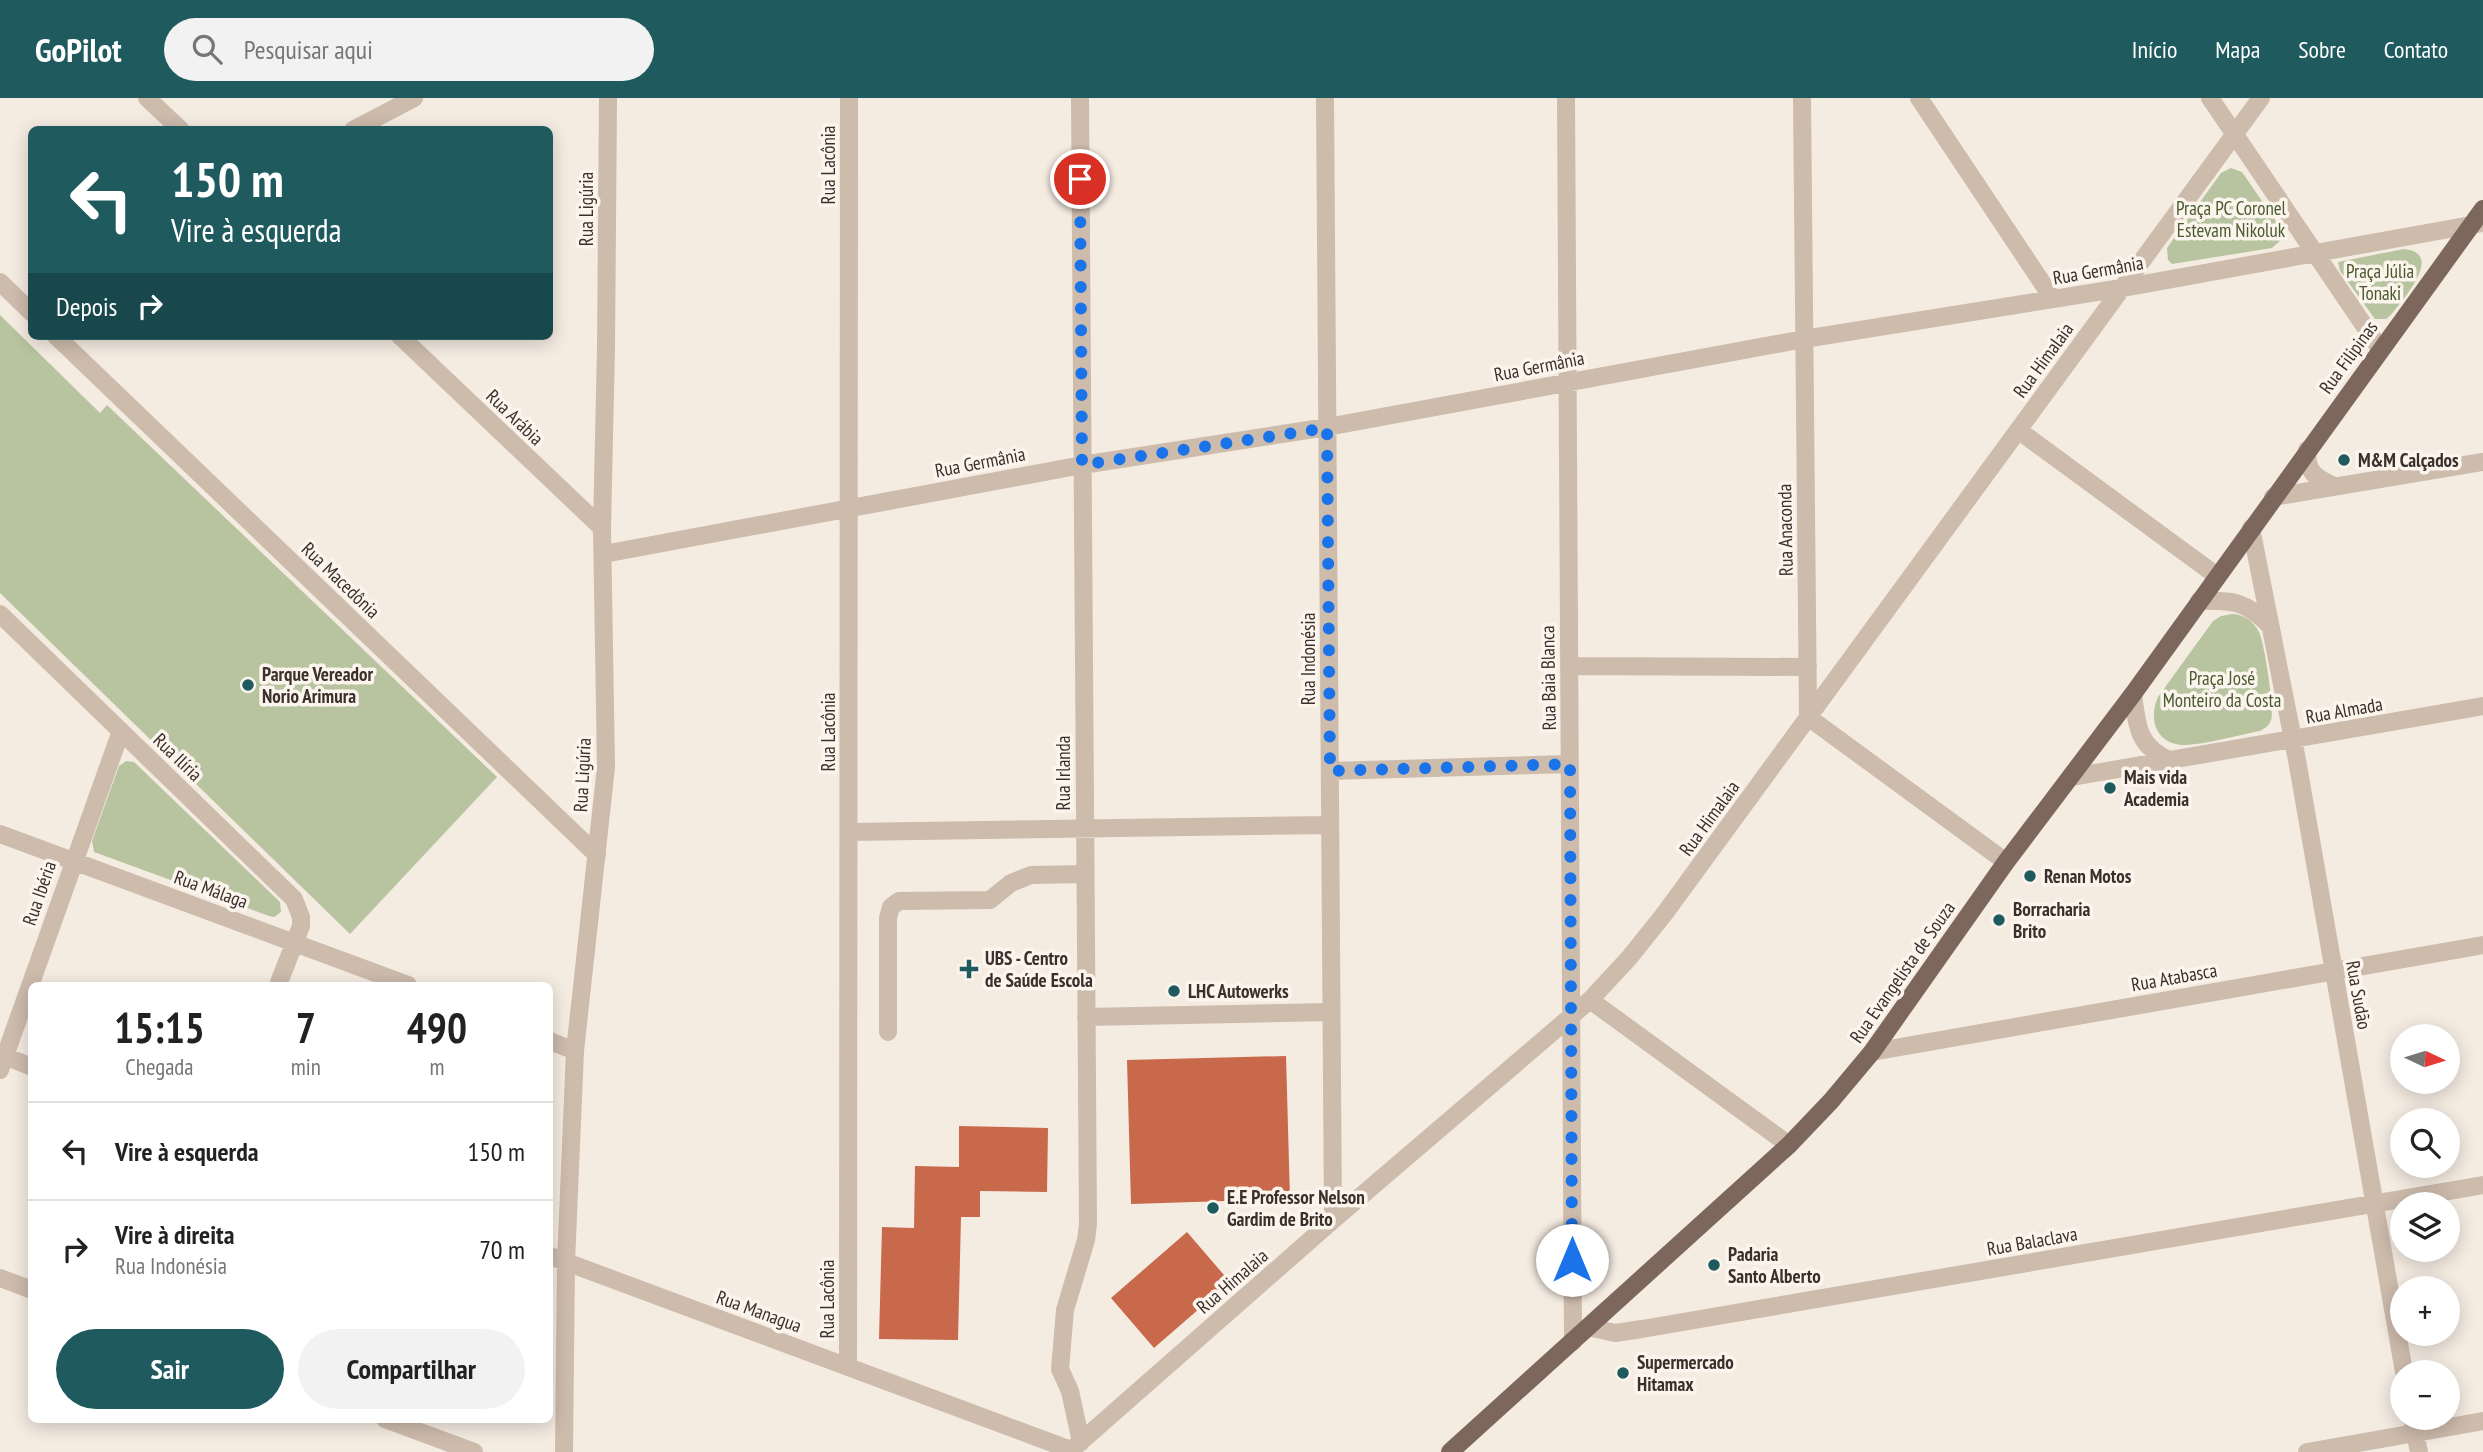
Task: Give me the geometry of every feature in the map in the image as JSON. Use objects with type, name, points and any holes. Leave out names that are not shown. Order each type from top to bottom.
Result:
[{"type":"main road","name":"Rua Filipinas","points":[[2273,497],[2380,349],[2477,223],[2483,209]]},
{"type":"main road","name":"Rua Evangelista de Souza","points":[[1450,1452],[1789,1145],[1831,1101],[1872,1052],[2006,862],[2133,694],[2273,497]]},
{"type":"street","points":[[147,98],[177,126]]},
{"type":"street","points":[[361,126],[414,98]]},
{"type":"street","name":"Rua Ligúria","points":[[564,1452],[558,1259],[575,1051],[606,767],[602,528],[608,98]]},
{"type":"street","name":"Rua Lacônia","points":[[848,1366],[849,98]]},
{"type":"street","name":"Rua Irlanda","points":[[1074,1448],[1070,1391],[1060,1369],[1065,1310],[1086,1240],[1088,1224],[1080,98]]},
{"type":"street","name":"Rua Indonésia","points":[[1325,98],[1333,1220]]},
{"type":"street","name":"Rua Baia Blanca","points":[[1566,98],[1573,1342]]},
{"type":"street","name":"Rua Anaconda","points":[[1802,98],[1808,718]]},
{"type":"street","points":[[1919,98],[2053,299]]},
{"type":"street","points":[[2210,98],[2380,349]]},
{"type":"street","name":"Rua Himalaia","points":[[1074,1448],[1333,1220],[1572,1016],[1629,958],[1665,913],[2261,98]]},
{"type":"street","name":"Rua Germânia","points":[[604,554],[1082,465],[1327,428],[1804,339],[2122,288],[2477,223]]},
{"type":"street","points":[[0,282],[28,304]]},
{"type":"street","name":"Rua Macedônia","points":[[60,340],[597,855]]},
{"type":"street","name":"Rua Arábia","points":[[404,340],[602,528]]},
{"type":"street","points":[[2018,430],[2217,576]]},
{"type":"street","points":[[2307,450],[2307,462],[2315,477],[2334,486]]},
{"type":"street","points":[[2273,497],[2483,462]]},
{"type":"street","name":"Rua Sudão","points":[[2251,528],[2293,740],[2402,1360]]},
{"type":"street","points":[[2199,601],[2232,601],[2243,604],[2270,626]]},
{"type":"street","name":"Rua Ilíria","points":[[0,614],[294,899],[301,926],[279,982]]},
{"type":"street","points":[[1569,666],[1808,667]]},
{"type":"street","points":[[2133,694],[2143,741],[2158,756],[2171,761]]},
{"type":"street","name":"Rua Almada","points":[[2072,777],[2483,706]]},
{"type":"street","points":[[1808,718],[2006,862]]},
{"type":"street","name":"Rua Ibéria","points":[[30,982],[121,731]]},
{"type":"street","points":[[1330,771],[1570,764]]},
{"type":"street","points":[[850,832],[1329,825]]},
{"type":"street","name":"Rua Málaga","points":[[0,834],[400,982]]},
{"type":"street","points":[[888,1032],[888,918],[891,907],[899,901],[990,900],[1012,883],[1031,875],[1085,874]]},
{"type":"street","name":"Rua Atabasca","points":[[1872,1052],[2483,945]]},
{"type":"street","name":"Rua Ibéria","points":[[2,1060],[28,987]]},
{"type":"street","points":[[1590,1000],[1789,1145]]},
{"type":"street","points":[[1086,1017],[1331,1012]]},
{"type":"street","points":[[553,1042],[575,1051]]},
{"type":"street","points":[[2,1060],[28,1066]]},
{"type":"street","name":"Rua Balaclava","points":[[1588,1327],[1615,1333],[1642,1329],[2483,1185]]},
{"type":"street","name":"Rua Managua","points":[[558,1259],[1074,1448]]},
{"type":"street","points":[[0,1278],[28,1288]]},
{"type":"street","points":[[2460,1422],[2483,1421]]},
{"type":"street","points":[[396,1423],[474,1452]]},
{"type":"street","points":[[2306,1452],[2394,1430]]},
{"type":"street","points":[[2415,1430],[2418,1452]]},
{"type":"green space","name":"Praça PC Coronel Estevam Nikoluk","points":[[2231,168],[2242,172],[2282,230],[2281,240],[2272,248],[2172,264],[2168,260],[2167,248],[2221,173]]},
{"type":"green space","name":"Praça Júlia Tonaki","points":[[2404,249],[2416,252],[2421,259],[2417,278],[2391,315],[2386,319],[2375,319],[2340,271],[2338,262]]},
{"type":"green space","name":"Parque Vereador Norio Arimura","points":[[0,315],[100,413],[107,405],[497,777],[350,934],[0,593]]},
{"type":"green space","name":"Praça José Monteiro da Costa","points":[[2233,614],[2245,617],[2259,632],[2270,691],[2270,722],[2260,731],[2211,742],[2174,744],[2161,735],[2154,722],[2158,697],[2213,621]]},
{"type":"green space","points":[[126,761],[134,762],[280,902],[281,912],[274,917],[269,916],[94,852],[92,841],[119,766]]},
{"type":"building","points":[[1286,1056],[1290,1199],[1131,1204],[1127,1060]]},
{"type":"building","points":[[959,1126],[1048,1128],[1047,1192],[980,1191],[980,1217],[961,1217],[958,1340],[879,1339],[882,1227],[914,1228],[915,1166],[959,1167]]},
{"type":"building","points":[[1187,1232],[1230,1282],[1154,1348],[1111,1298]]},
{"type":"place","name":"M&M Calçados","points":[[2344,460]]},
{"type":"place","name":"Parque Vereador Norio Arimura","points":[[248,685]]},
{"type":"place","name":"Mais vida Academia","points":[[2110,788]]},
{"type":"place","name":"Renan Motos","points":[[2030,876]]},
{"type":"place","name":"Borracharia Brito","points":[[1999,920]]},
{"type":"place","name":"UBS - Centro de Saúde Escola","points":[[969,969]]},
{"type":"place","name":"LHC Autowerks","points":[[1174,991]]},
{"type":"place","name":"E.E Professor Nelson Gardim de Brito","points":[[1213,1208]]},
{"type":"place","name":"Padaria Santo Alberto","points":[[1714,1265]]},
{"type":"place","name":"Supermercado Hitamax","points":[[1623,1373]]},
{"type":"route","points":[[1080,179],[1082,465],[1327,428],[1330,771],[1570,764],[1572,1260]]}]
